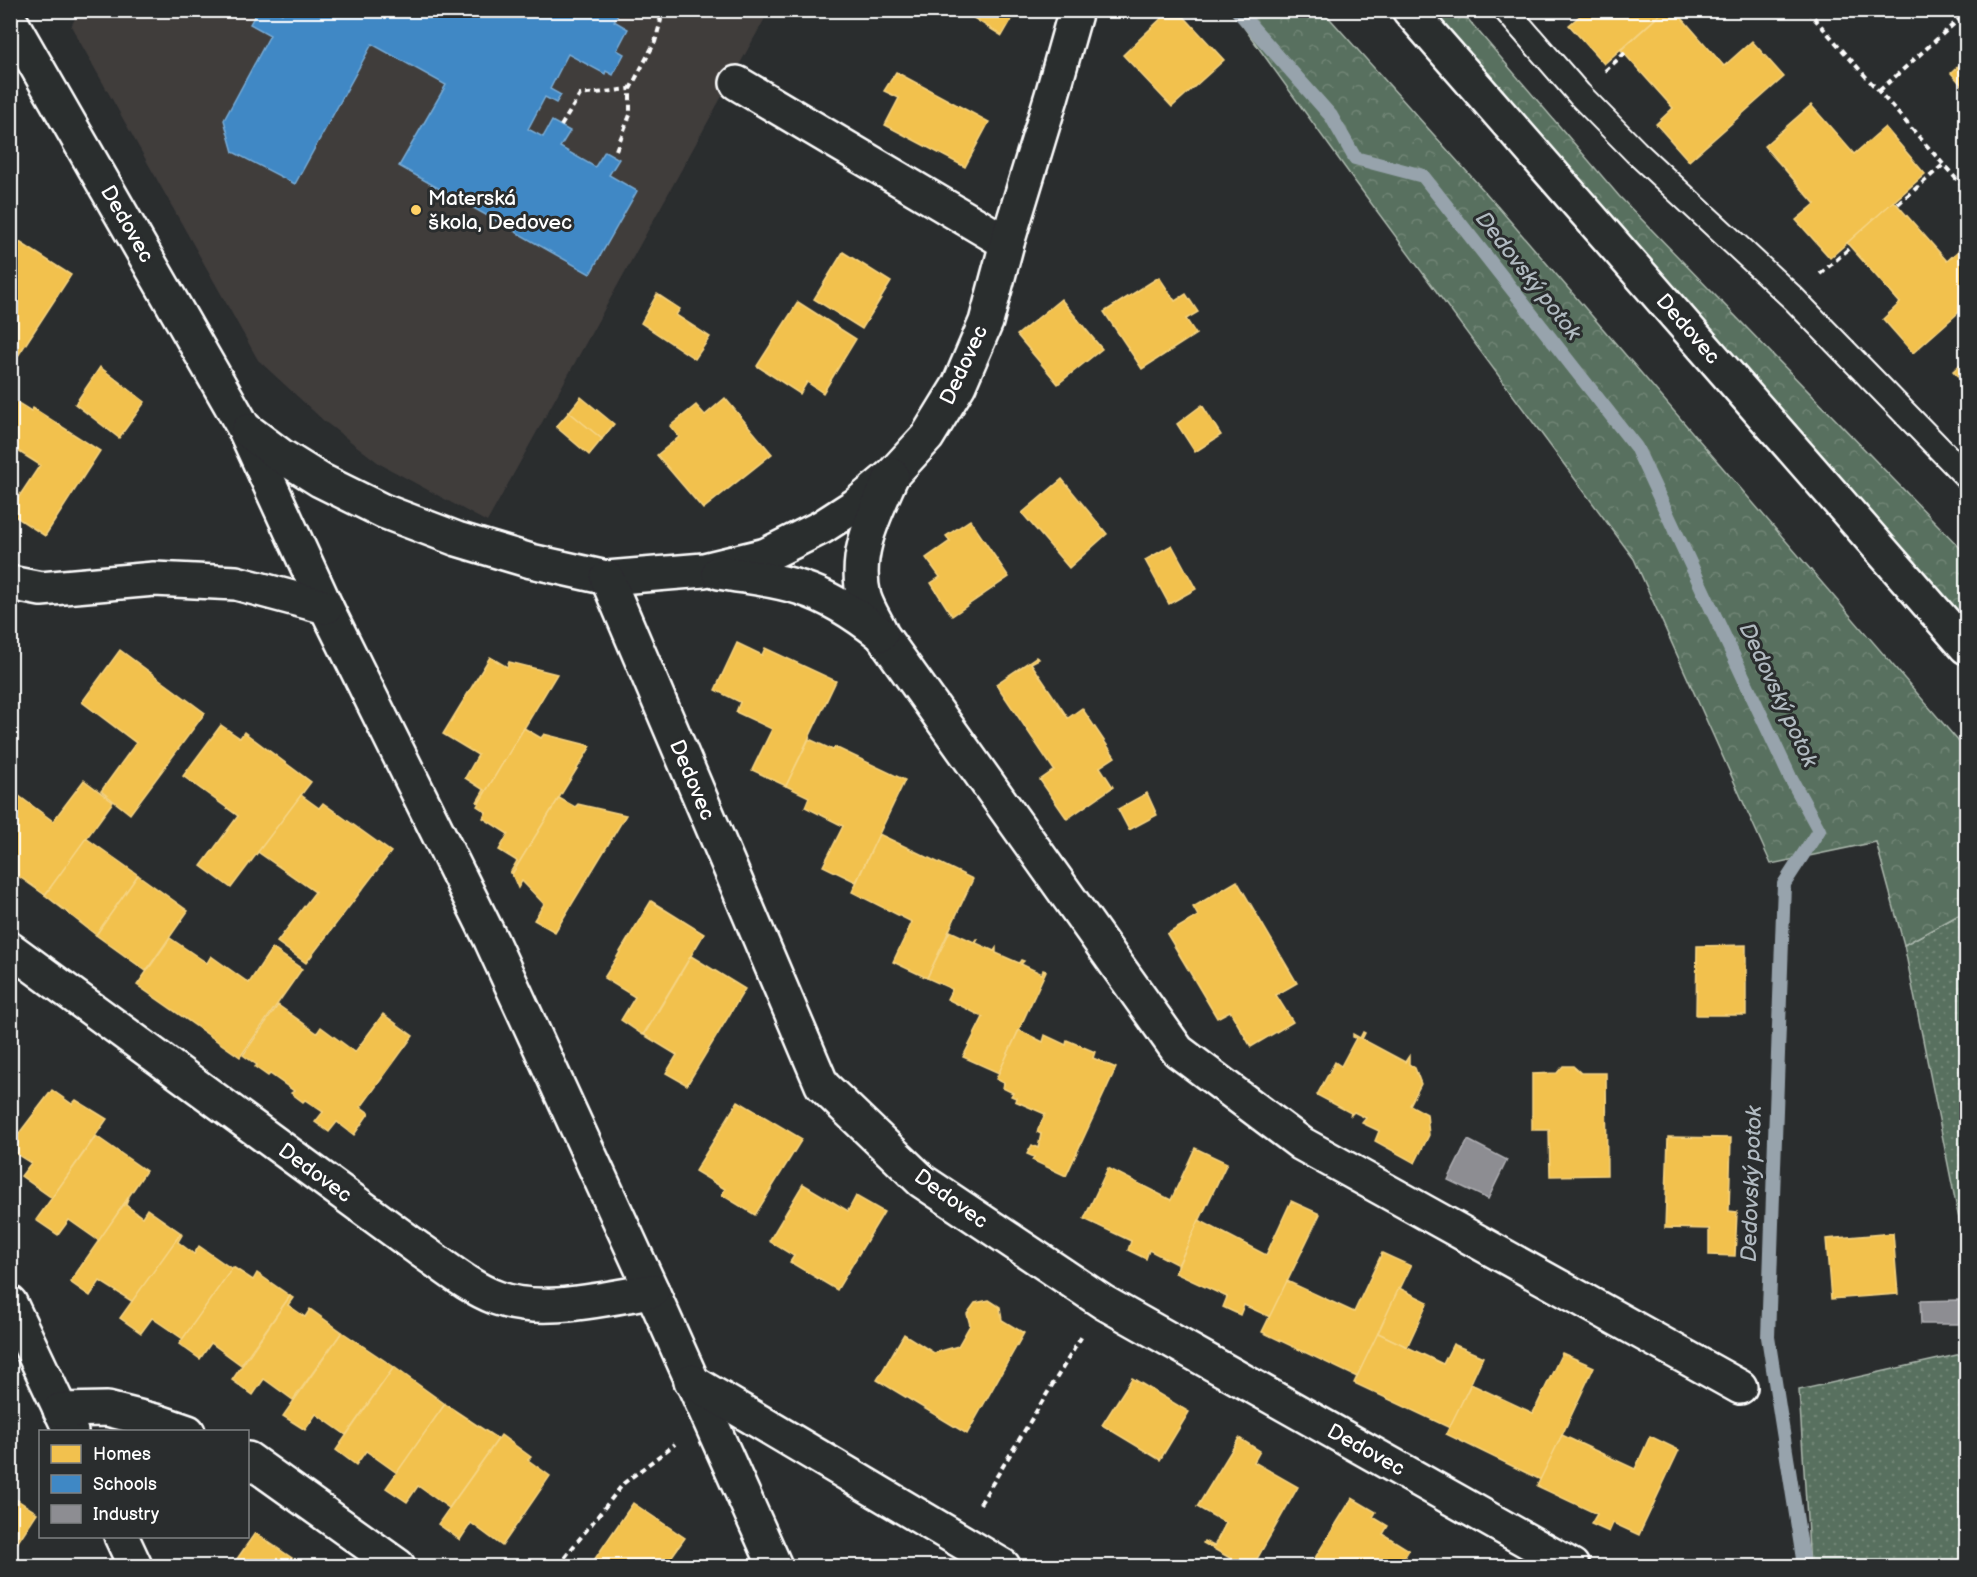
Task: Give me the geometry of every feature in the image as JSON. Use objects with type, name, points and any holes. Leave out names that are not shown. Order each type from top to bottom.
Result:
[{"type":"street","name":"Dedovec","points":[[244,428],[280,455],[320,480],[383,511],[458,539],[531,561],[607,578],[704,570],[766,555],[822,527],[856,505],[892,475],[927,438],[959,385],[986,322],[1006,243],[1076,10]]},
{"type":"street","name":"Dedovec","points":[[1409,10],[1966,646]]},
{"type":"street","name":"Dedovec","points":[[10,20],[244,428],[326,607],[490,940],[652,1291],[775,1566]]},
{"type":"street","points":[[736,82],[1006,243]]},
{"type":"street","points":[[892,475],[869,527],[860,563],[864,597],[882,635],[1178,1051],[1302,1144],[1740,1387]]},
{"type":"street","points":[[704,570],[802,588],[834,602],[862,619],[882,635]]},
{"type":"street","name":"Dedovec","points":[[607,578],[822,1085],[922,1181],[1103,1302],[1572,1566]]},
{"type":"street","points":[[10,583],[40,589],[153,579],[236,583],[326,607]]},
{"type":"street","name":"Dedovec","points":[[10,950],[475,1288],[498,1299],[527,1305],[569,1304],[652,1291]]},
{"type":"street","points":[[10,1303],[65,1421],[107,1409],[185,1430]]},
{"type":"street","points":[[691,1381],[1002,1566]]},
{"type":"street","points":[[249,1460],[398,1566]]},
{"type":"street","points":[[122,1538],[135,1566]]},
{"type":"lane","points":[[1506,10],[1587,103],[1636,152],[1793,298],[1966,476]]},
{"type":"path","points":[[616,150],[630,115],[630,89],[655,42],[661,20],[644,10]]},
{"type":"path","points":[[1807,10],[1966,189]]},
{"type":"path","points":[[1879,92],[1966,13]]},
{"type":"path","points":[[561,126],[580,95],[630,89]]},
{"type":"path","points":[[1898,204],[1943,165]]},
{"type":"path","points":[[958,1540],[1103,1302]]},
{"type":"path","points":[[558,1566],[624,1483],[709,1418]]},
{"type":"shaded area","name":"Materská škola, Dedovec","points":[[80,10],[769,11],[487,522],[380,464],[324,421],[258,360],[71,26]]},
{"type":"green space","points":[[1232,11],[1323,11],[1486,193],[1966,750],[1966,911],[1904,945],[1876,842],[1771,864],[1634,559]]},
{"type":"green space","points":[[1409,11],[1461,11],[1619,196],[1966,554],[1966,647]]},
{"type":"green space","points":[[1966,911],[1966,1254],[1904,945]]},
{"type":"green space","points":[[1966,1353],[1966,1566],[1810,1566],[1799,1390]]},
{"type":"building: Homes","points":[[961,10],[1017,10],[1002,36]]},
{"type":"building: Homes","points":[[1170,10],[1178,10],[1224,60],[1172,107],[1123,55]]},
{"type":"building: Homes","points":[[1579,10],[1665,10],[1604,64],[1569,25],[1582,14]]},
{"type":"building: Homes","points":[[1665,10],[1675,10],[1724,66],[1752,41],[1784,77],[1689,161],[1656,124],[1673,108],[1621,50]]},
{"type":"building: Homes","points":[[1966,59],[1966,90],[1951,73]]},
{"type":"building: Homes","points":[[896,72],[989,122],[965,167],[885,125],[899,98],[884,91]]},
{"type":"building: Homes","points":[[1811,105],[1854,154],[1885,127],[1925,174],[1830,258],[1796,220],[1815,204],[1764,146]]},
{"type":"building: Homes","points":[[1894,201],[1947,261],[1966,244],[1966,306],[1913,353],[1883,319],[1900,303],[1847,243]]},
{"type":"building: Homes","points":[[10,236],[71,275],[14,362],[10,360]]},
{"type":"building: Homes","points":[[843,252],[891,282],[862,329],[814,299]]},
{"type":"building: Homes","points":[[1159,277],[1175,301],[1186,294],[1198,312],[1186,319],[1196,334],[1142,369],[1104,312]]},
{"type":"building: Homes","points":[[657,294],[680,309],[676,315],[710,337],[695,359],[641,323]]},
{"type":"building: Homes","points":[[1061,299],[1102,349],[1058,384],[1017,335]]},
{"type":"building: Homes","points":[[798,302],[856,339],[823,393],[807,382],[800,394],[757,366]]},
{"type":"building: Homes","points":[[1966,359],[1966,386],[1953,371]]},
{"type":"building: Homes","points":[[100,367],[145,402],[119,438],[75,404]]},
{"type":"building: Homes","points":[[581,397],[614,424],[602,439],[569,412]]},
{"type":"building: Homes","points":[[10,398],[31,411],[33,408],[100,451],[45,536],[10,513],[40,465],[10,446]]},
{"type":"building: Homes","points":[[725,398],[772,454],[703,509],[657,455],[679,437],[670,426],[696,405],[705,415]]},
{"type":"building: Homes","points":[[1202,405],[1221,435],[1195,452],[1177,424]]},
{"type":"building: Homes","points":[[569,412],[602,439],[589,455],[556,427]]},
{"type":"building: Homes","points":[[1062,479],[1107,534],[1069,568],[1022,513]]},
{"type":"building: Homes","points":[[970,520],[1009,577],[952,616],[931,583],[940,577],[926,558],[950,541],[946,536]]},
{"type":"building: Homes","points":[[1172,545],[1196,589],[1169,604],[1145,560]]},
{"type":"building: Homes","points":[[737,643],[762,655],[765,648],[836,681],[786,786],[752,770],[772,729],[736,712],[740,702],[715,690]]},
{"type":"building: Homes","points":[[120,650],[205,713],[130,814],[101,791],[136,743],[82,702]]},
{"type":"building: Homes","points":[[490,657],[507,667],[509,662],[557,674],[479,803],[477,802],[484,790],[465,778],[478,755],[443,734]]},
{"type":"building: Homes","points":[[1036,657],[1039,659],[1031,663],[1068,718],[1082,708],[1115,757],[1100,767],[1113,787],[1067,819],[1040,780],[1054,770],[996,684]]},
{"type":"building: Homes","points":[[221,725],[240,738],[244,732],[311,782],[231,888],[201,866],[238,816],[183,776]]},
{"type":"building: Homes","points":[[524,728],[541,738],[544,734],[591,746],[512,874],[510,873],[517,861],[499,850],[508,834],[483,818],[486,812],[477,806]]},
{"type":"building: Homes","points":[[809,739],[833,750],[835,747],[905,780],[856,882],[823,866],[843,826],[805,807],[809,797],[786,786]]},
{"type":"building: Homes","points":[[84,780],[113,802],[45,895],[10,870],[10,800],[14,803],[19,796],[53,821]]},
{"type":"building: Homes","points":[[1147,793],[1157,815],[1129,830],[1118,809]]},
{"type":"building: Homes","points":[[301,795],[319,808],[323,803],[391,852],[306,963],[277,942],[315,892],[258,852]]},
{"type":"building: Homes","points":[[559,798],[575,807],[578,804],[626,815],[555,932],[534,920],[544,904],[522,881],[518,888],[512,874]]},
{"type":"building: Homes","points":[[879,834],[973,879],[927,978],[893,962],[912,922],[852,892]]},
{"type":"building: Homes","points":[[86,838],[138,875],[96,935],[45,895]]},
{"type":"building: Homes","points":[[138,875],[188,911],[146,971],[96,935]]},
{"type":"building: Homes","points":[[1237,881],[1297,983],[1276,995],[1293,1022],[1251,1047],[1230,1011],[1217,1018],[1167,934],[1198,916],[1193,907]]},
{"type":"building: Homes","points":[[651,901],[704,934],[643,1035],[621,1020],[635,997],[604,978]]},
{"type":"building: Homes","points":[[950,931],[974,942],[978,939],[976,943],[994,951],[996,948],[996,953],[1019,963],[1021,960],[1024,961],[1021,964],[1042,974],[1043,970],[1046,971],[999,1073],[963,1057],[983,1017],[947,999],[952,989],[927,978]]},
{"type":"building: Homes","points":[[170,938],[207,963],[211,956],[249,983],[272,948],[302,969],[240,1057],[137,985]]},
{"type":"building: Homes","points":[[1746,945],[1746,1015],[1696,1015],[1697,946]]},
{"type":"building: Homes","points":[[691,956],[745,989],[687,1085],[666,1073],[677,1055],[644,1035]]},
{"type":"building: Homes","points":[[278,1005],[317,1033],[321,1027],[355,1052],[383,1014],[413,1036],[361,1107],[369,1113],[354,1135],[337,1122],[329,1132],[315,1122],[323,1112],[305,1100],[303,1102],[291,1093],[294,1091],[270,1074],[268,1076],[255,1067],[257,1065],[243,1055]]},
{"type":"building: Homes","points":[[1019,1030],[1043,1042],[1045,1035],[1066,1045],[1067,1040],[1095,1052],[1093,1058],[1116,1068],[1066,1176],[1032,1160],[1034,1157],[1027,1154],[1032,1145],[1038,1148],[1041,1134],[1037,1132],[1045,1114],[1015,1101],[1016,1098],[1011,1096],[1013,1093],[1003,1088],[1004,1083],[996,1079]]},
{"type":"building: Homes","points":[[1363,1032],[1365,1033],[1362,1039],[1405,1062],[1409,1056],[1409,1064],[1415,1068],[1421,1084],[1410,1105],[1427,1114],[1429,1135],[1415,1163],[1375,1141],[1379,1131],[1362,1123],[1366,1118],[1354,1112],[1350,1116],[1351,1113],[1317,1095],[1335,1062],[1341,1066],[1356,1038],[1353,1034],[1360,1038]]},
{"type":"building: Homes","points":[[1563,1066],[1573,1066],[1581,1073],[1606,1073],[1607,1175],[1550,1176],[1549,1130],[1532,1130],[1532,1074],[1557,1073]]},
{"type":"building: Homes","points":[[52,1090],[72,1104],[76,1100],[107,1119],[52,1198],[21,1176],[31,1163],[10,1150],[10,1145]]},
{"type":"building: Homes","points":[[738,1101],[802,1139],[755,1215],[722,1195],[725,1189],[695,1171]]},
{"type":"building: Homes","points":[[96,1136],[146,1171],[99,1241],[69,1220],[58,1235],[36,1220]]},
{"type":"building: Homes","points":[[1668,1137],[1731,1138],[1729,1211],[1737,1212],[1735,1256],[1709,1255],[1709,1229],[1665,1228]]},
{"type":"building: Homes","points":[[1195,1148],[1227,1163],[1178,1265],[1149,1250],[1146,1259],[1128,1250],[1131,1241],[1084,1219],[1108,1168],[1171,1200]]},
{"type":"building: Homes","points":[[803,1184],[848,1211],[856,1196],[884,1212],[837,1290],[790,1262],[794,1256],[769,1241]]},
{"type":"building: Homes","points":[[129,1197],[126,1205],[142,1217],[147,1209],[181,1233],[133,1302],[100,1281],[90,1296],[70,1282]]},
{"type":"building: Homes","points":[[1291,1201],[1320,1214],[1270,1317],[1244,1305],[1240,1315],[1223,1307],[1227,1297],[1175,1273],[1199,1220],[1266,1255]]},
{"type":"building: Homes","points":[[181,1233],[178,1242],[194,1254],[199,1246],[232,1269],[183,1339],[152,1318],[141,1333],[120,1318]]},
{"type":"building: Homes","points":[[1893,1233],[1898,1294],[1831,1299],[1826,1239]]},
{"type":"building: Homes","points":[[1382,1253],[1411,1266],[1357,1377],[1262,1332],[1287,1281],[1354,1312]]},
{"type":"building: Homes","points":[[233,1267],[253,1280],[257,1273],[290,1296],[241,1365],[211,1343],[200,1359],[179,1344]]},
{"type":"building: Homes","points":[[1399,1288],[1428,1302],[1407,1347],[1378,1333]]},
{"type":"building: Homes","points":[[290,1296],[293,1298],[288,1305],[305,1317],[310,1309],[342,1332],[293,1400],[264,1379],[253,1395],[232,1380]]},
{"type":"building: Homes","points":[[989,1300],[1000,1307],[1002,1320],[1024,1333],[967,1434],[877,1380],[904,1334],[934,1353],[958,1346],[970,1325],[967,1314],[975,1303]]},
{"type":"building: Homes","points":[[342,1332],[394,1367],[346,1435],[316,1414],[305,1430],[283,1416]]},
{"type":"building: Homes","points":[[1378,1333],[1443,1364],[1453,1344],[1483,1357],[1450,1428],[1354,1383]]},
{"type":"building: Homes","points":[[1562,1353],[1594,1367],[1541,1480],[1446,1434],[1471,1384],[1533,1413]]},
{"type":"building: Homes","points":[[394,1367],[445,1404],[397,1473],[366,1451],[356,1465],[336,1450]]},
{"type":"building: Homes","points":[[1132,1378],[1189,1412],[1160,1460],[1102,1425]]},
{"type":"building: Homes","points":[[445,1404],[498,1439],[449,1508],[418,1486],[407,1502],[386,1488]]},
{"type":"building: Homes","points":[[501,1435],[531,1457],[528,1460],[550,1476],[502,1546],[471,1523],[460,1540],[438,1524]]},
{"type":"building: Homes","points":[[1562,1435],[1635,1469],[1650,1436],[1679,1450],[1639,1535],[1613,1523],[1609,1532],[1591,1524],[1597,1514],[1537,1486]]},
{"type":"building: Homes","points":[[1239,1438],[1260,1451],[1254,1462],[1298,1487],[1253,1566],[1244,1566],[1203,1543],[1204,1541],[1214,1546],[1226,1523],[1197,1507]]},
{"type":"building: Homes","points":[[10,1495],[37,1513],[10,1554]]},
{"type":"building: Homes","points":[[1352,1498],[1376,1512],[1373,1517],[1388,1526],[1383,1534],[1409,1550],[1399,1566],[1310,1566]]},
{"type":"building: Homes","points":[[633,1503],[685,1538],[665,1566],[590,1566]]},
{"type":"building: Homes","points":[[255,1533],[304,1566],[232,1566]]},
{"type":"building: Schools","points":[[258,10],[275,10],[282,14],[284,10],[616,10],[619,12],[614,21],[628,29],[617,50],[624,54],[613,75],[606,71],[605,74],[568,54],[550,89],[561,95],[556,103],[545,97],[528,129],[543,137],[552,121],[570,131],[560,147],[595,167],[605,151],[619,159],[609,175],[637,191],[590,274],[399,166],[446,85],[372,44],[295,184],[233,152],[224,120],[270,35],[250,24]]},
{"type":"building: Industry","points":[[1468,1140],[1507,1160],[1488,1199],[1448,1180]]},
{"type":"building: Industry","points":[[1959,1300],[1959,1324],[1921,1324],[1920,1301]]},
{"type":"waterway","name":"Dedovský potok","points":[[1237,10],[1331,116],[1355,158],[1423,176],[1636,447],[1790,777],[1819,830],[1784,884],[1768,1337],[1803,1559],[1800,1566]]},
{"type":"place","name":"Materská škola, Dedovec","points":[[416,210]]}]
